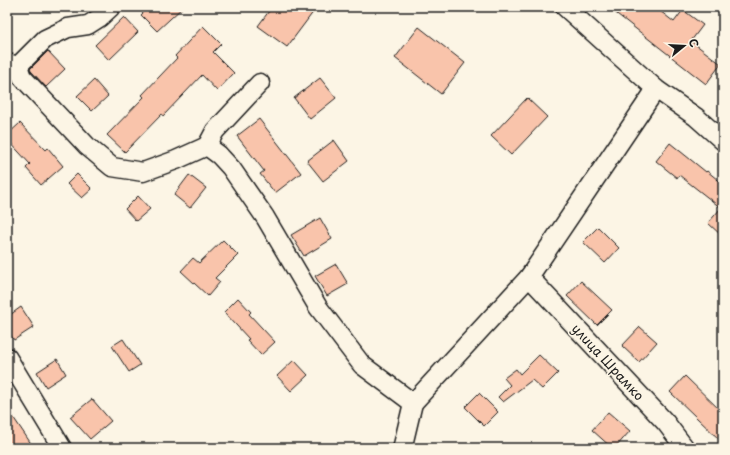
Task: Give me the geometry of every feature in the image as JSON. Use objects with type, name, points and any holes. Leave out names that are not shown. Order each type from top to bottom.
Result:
[{"type":"street","points":[[111,7],[99,18],[88,25],[68,28],[45,39],[12,64],[22,77],[86,146],[112,167],[143,172],[208,146],[215,130],[260,83]]},
{"type":"street","points":[[565,7],[656,89],[696,117],[723,140]]},
{"type":"street","points":[[403,448],[412,403],[529,277],[656,89]]},
{"type":"street","points":[[208,146],[231,168],[265,217],[318,307],[362,365],[412,403]]},
{"type":"street","name":"улица Шрамко","points":[[529,277],[666,423],[685,448]]},
{"type":"street","points":[[7,357],[62,448]]},
{"type":"building","points":[[149,7],[183,7],[157,31],[141,15]]},
{"type":"building","points":[[272,7],[317,7],[287,47],[258,26]]},
{"type":"building","points":[[608,7],[655,7],[674,22],[683,10],[703,25],[691,41],[721,64],[706,84]]},
{"type":"building","points":[[124,17],[138,32],[109,60],[95,45]]},
{"type":"building","points":[[203,26],[221,44],[213,52],[234,73],[217,91],[202,75],[163,116],[162,114],[125,152],[107,135],[144,97],[142,95],[177,58],[175,56]]},
{"type":"building","points":[[419,27],[465,63],[441,94],[395,58]]},
{"type":"building","points":[[48,51],[65,69],[46,87],[30,69]]},
{"type":"building","points":[[320,78],[336,98],[310,119],[294,98]]},
{"type":"building","points":[[94,80],[108,96],[92,111],[77,96]]},
{"type":"building","points":[[527,98],[547,117],[511,155],[491,136]]},
{"type":"building","points":[[259,119],[301,173],[275,193],[260,174],[264,171],[237,136]]},
{"type":"building","points":[[20,123],[46,150],[48,148],[63,166],[41,185],[26,168],[30,164],[7,139],[7,135]]},
{"type":"building","points":[[334,140],[349,161],[323,181],[307,161]]},
{"type":"building","points":[[670,143],[723,184],[723,237],[708,223],[721,208],[679,175],[677,178],[656,161]]},
{"type":"building","points":[[77,174],[92,189],[82,198],[67,184]]},
{"type":"building","points":[[189,175],[206,188],[190,208],[174,195]]},
{"type":"building","points":[[138,196],[150,209],[136,221],[125,209]]},
{"type":"building","points":[[320,218],[332,239],[304,256],[291,235]]},
{"type":"building","points":[[598,227],[619,248],[605,263],[583,242]]},
{"type":"building","points":[[223,240],[238,255],[215,278],[220,282],[208,296],[181,271],[193,258],[199,263]]},
{"type":"building","points":[[336,264],[348,284],[327,296],[315,276]]},
{"type":"building","points":[[581,281],[612,310],[597,325],[567,296]]},
{"type":"building","points":[[238,298],[251,312],[249,314],[275,342],[261,355],[247,340],[249,339],[224,312]]},
{"type":"building","points":[[21,307],[34,327],[14,340],[7,330],[7,317]]},
{"type":"building","points":[[640,327],[657,342],[639,362],[622,346]]},
{"type":"building","points":[[123,339],[140,365],[129,372],[112,346]]},
{"type":"building","points":[[539,355],[558,373],[542,389],[532,380],[503,402],[498,397],[510,385],[504,378],[516,369],[520,374]]},
{"type":"building","points":[[57,359],[66,374],[46,387],[37,372]]},
{"type":"building","points":[[294,360],[308,375],[291,391],[277,376]]},
{"type":"building","points":[[685,376],[723,413],[723,443],[670,392]]},
{"type":"building","points":[[479,393],[498,412],[484,426],[465,407]]},
{"type":"building","points":[[92,399],[111,421],[90,439],[70,417]]},
{"type":"building","points":[[7,408],[34,448],[7,448]]},
{"type":"building","points":[[608,412],[630,431],[615,448],[612,448],[592,430]]}]
